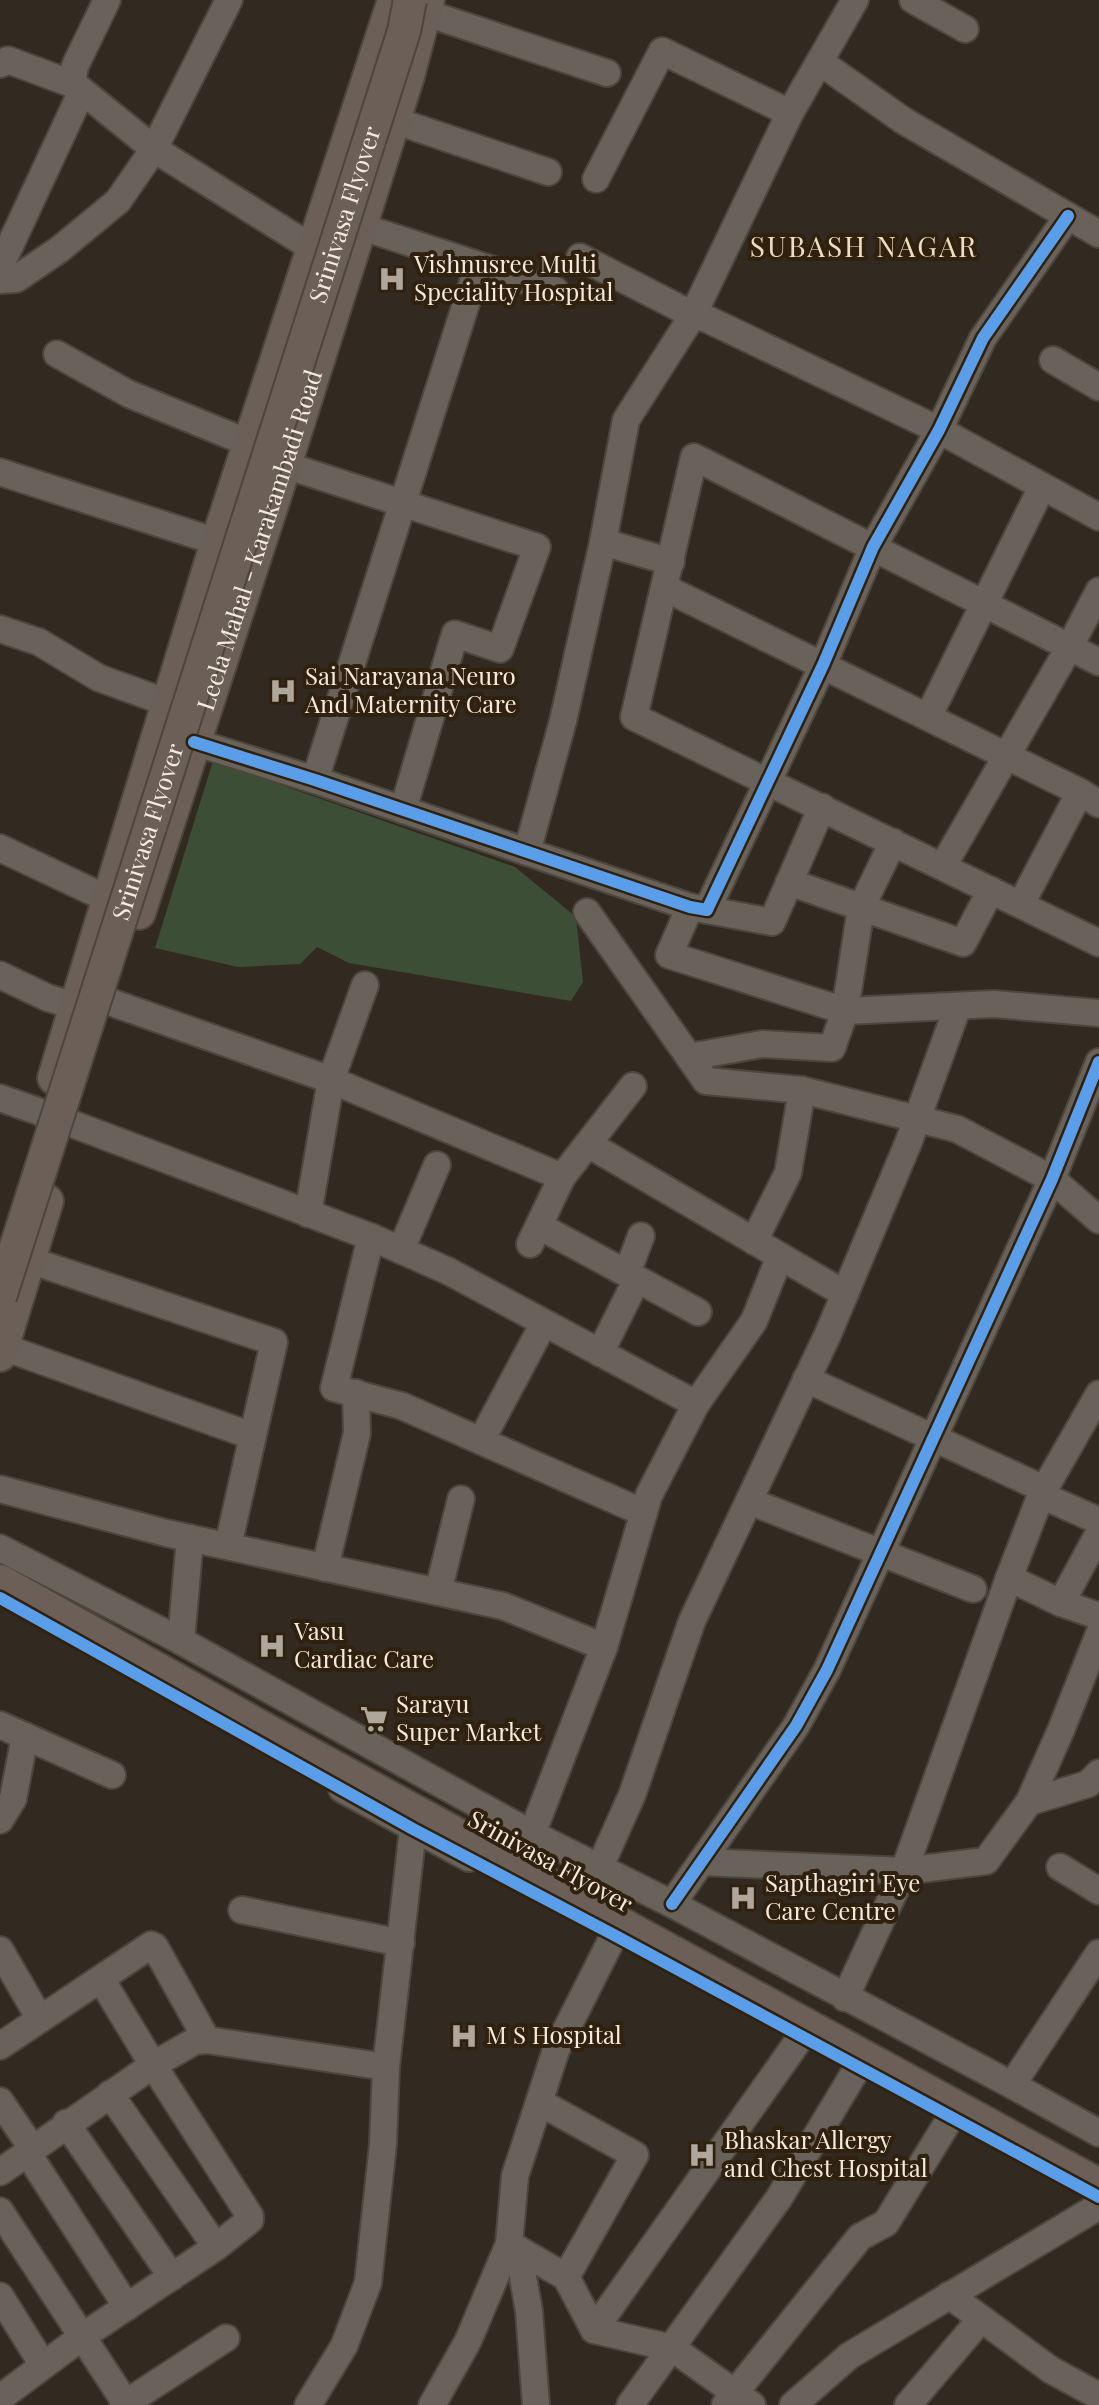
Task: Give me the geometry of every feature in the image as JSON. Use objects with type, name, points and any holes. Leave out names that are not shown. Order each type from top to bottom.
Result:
[{"type":"main road","name":"Leela Mahal - Karakambadi Road","points":[[56,1118],[76,1006],[217,542],[394,0]]},
{"type":"main road","name":"Leela Mahal - Karakambadi Road","points":[[1,1351],[9,1246],[56,1118],[110,1002],[285,465],[393,120],[421,4]]},
{"type":"main road","name":"Srinivasa Flyover","points":[[0,1297],[404,31],[421,4]]},
{"type":"main road","name":"Srinivasa Flyover","points":[[0,1561],[1099,2164]]},
{"type":"main road","name":"Srinivasa Flyover","points":[[0,1581],[1099,2185]]},
{"type":"street","points":[[0,267],[78,88],[75,66],[107,0]]},
{"type":"street","points":[[0,280],[16,279],[60,249],[118,201],[154,149],[229,0]]},
{"type":"street","points":[[527,852],[563,721],[603,542],[626,420],[693,315],[790,113],[855,0]]},
{"type":"street","points":[[913,0],[965,29]]},
{"type":"street","points":[[421,4],[607,73]]},
{"type":"street","points":[[596,179],[662,51],[790,113]]},
{"type":"street","points":[[0,64],[8,60],[78,88],[154,149],[314,249]]},
{"type":"street","points":[[820,62],[904,121],[1099,234]]},
{"type":"street","points":[[393,120],[548,172]]},
{"type":"street","points":[[1068,216],[983,338],[939,430],[873,547],[823,665],[767,782],[669,955],[845,1011],[994,1004],[1099,1013]]},
{"type":"street","points":[[359,226],[555,290]]},
{"type":"street","points":[[580,257],[693,315],[939,430],[1099,517]]},
{"type":"street","points":[[315,780],[478,266]]},
{"type":"street","points":[[57,354],[129,394],[251,444]]},
{"type":"street","points":[[1053,360],[1099,387]]},
{"type":"street","points":[[1099,662],[694,457],[634,717],[1099,943]]},
{"type":"street","points":[[285,465],[537,547],[500,649],[455,634],[403,810]]},
{"type":"street","points":[[0,472],[256,554]]},
{"type":"street","points":[[928,717],[1042,487]]},
{"type":"street","points":[[603,542],[668,575],[823,665],[1089,798],[1021,904]]},
{"type":"street","points":[[943,866],[1099,591]]},
{"type":"street","points":[[0,629],[39,642],[99,678],[168,703]]},
{"type":"street","points":[[194,742],[698,908],[772,922],[822,807]]},
{"type":"street","points":[[689,1057],[762,1044],[832,1048],[845,1011],[861,908],[893,842]]},
{"type":"street","points":[[0,848],[110,900]]},
{"type":"street","points":[[789,882],[963,943],[991,890]]},
{"type":"street","points":[[587,912],[706,1081],[802,1090],[957,1129],[1052,1179],[1099,1220]]},
{"type":"street","points":[[0,975],[48,998],[76,1006]]},
{"type":"street","points":[[308,1214],[331,1080],[365,985]]},
{"type":"street","points":[[110,1002],[331,1080],[562,1177]]},
{"type":"street","points":[[599,1869],[632,1795],[692,1621],[845,1294],[917,1119],[958,1006]]},
{"type":"street","points":[[672,1904],[796,1726],[827,1670],[1052,1179],[1088,1125],[1099,1062]]},
{"type":"street","points":[[633,1086],[562,1177],[535,1235],[632,1276],[698,1312]]},
{"type":"street","points":[[754,1241],[788,1173],[802,1090]]},
{"type":"street","points":[[0,1098],[401,1250],[448,1271],[696,1404]]},
{"type":"street","points":[[588,1144],[845,1294]]},
{"type":"street","points":[[401,1250],[437,1165]]},
{"type":"street","points":[[600,1353],[632,1276],[641,1236]]},
{"type":"street","points":[[371,1237],[334,1388],[402,1406],[644,1513]]},
{"type":"street","points":[[9,1246],[274,1342],[228,1546]]},
{"type":"street","points":[[532,1834],[604,1647],[649,1495],[696,1404],[754,1321],[780,1256]]},
{"type":"street","points":[[481,1441],[544,1323]]},
{"type":"street","points":[[1,1351],[252,1436]]},
{"type":"street","points":[[806,1379],[1099,1521]]},
{"type":"street","points":[[325,1568],[357,1433],[356,1393]]},
{"type":"street","points":[[845,1998],[904,1871],[1009,1578],[1044,1492],[1099,1396]]},
{"type":"street","points":[[0,1489],[190,1538],[503,1606],[604,1647]]},
{"type":"street","points":[[438,1592],[461,1499]]},
{"type":"street","points":[[749,1501],[973,1589]]},
{"type":"street","points":[[1061,1603],[1099,1533]]},
{"type":"street","points":[[181,1641],[190,1538]]},
{"type":"street","points":[[0,1548],[181,1641],[532,1834],[672,1904],[1099,2133]]},
{"type":"street","points":[[1009,1578],[1061,1603],[1099,1616]]},
{"type":"street","points":[[0,1598],[413,1829],[1099,2197]]},
{"type":"street","points":[[701,1862],[904,1871],[986,1861],[1029,1802],[1099,1634]]},
{"type":"street","points":[[0,1725],[112,1775]]},
{"type":"street","points":[[0,1820],[13,1799],[25,1736]]},
{"type":"street","points":[[1029,1802],[1088,1784],[1099,1773]]},
{"type":"street","points":[[308,2405],[344,2346],[368,2283],[383,2144],[386,2067],[413,1829]]},
{"type":"street","points":[[1060,1867],[1099,1891]]},
{"type":"street","points":[[242,1910],[401,1943]]},
{"type":"street","points":[[536,2405],[529,2311],[514,2247],[515,2176],[556,2050],[614,1935]]},
{"type":"street","points":[[0,2046],[147,1946],[155,1947],[207,2040]]},
{"type":"street","points":[[0,1950],[40,2019]]},
{"type":"street","points":[[1012,2085],[1099,1953]]},
{"type":"street","points":[[0,2398],[83,2336],[249,2222],[250,2216],[101,1979]]},
{"type":"street","points":[[594,2330],[801,2037]]},
{"type":"street","points":[[0,2172],[66,2123],[195,2041],[207,2040],[386,2067]]},
{"type":"street","points":[[630,2405],[779,2198],[858,2067]]},
{"type":"street","points":[[110,2094],[216,2247]]},
{"type":"street","points":[[0,2101],[127,2307]]},
{"type":"street","points":[[539,2102],[635,2155],[566,2277]]},
{"type":"street","points":[[514,2247],[566,2277],[594,2330],[672,2348],[737,2401],[860,2237],[886,2223],[951,2117]]},
{"type":"street","points":[[66,2123],[172,2277]]},
{"type":"street","points":[[793,2405],[849,2356],[1099,2206]]},
{"type":"street","points":[[0,2211],[125,2404],[226,2338]]},
{"type":"street","points":[[432,2405],[468,2341],[514,2247]]},
{"type":"street","points":[[949,2295],[1051,2370],[1099,2396]]},
{"type":"street","points":[[0,2296],[43,2365]]},
{"type":"street","points":[[912,2404],[981,2319]]},
{"type":"green space","points":[[213,761],[515,867],[576,917],[583,982],[571,1001],[349,963],[317,947],[300,964],[238,967],[155,948]]},
{"type":"cycle path","points":[[194,742],[690,907],[707,910],[823,665],[873,547],[939,430],[983,338],[1068,216]]},
{"type":"cycle path","points":[[672,1904],[796,1726],[827,1670],[1052,1179],[1099,1062]]},
{"type":"cycle path","points":[[0,1598],[413,1829],[1099,2197]]},
{"type":"place","name":"Vishnusree Multi Speciality Hospital","points":[[392,279]]},
{"type":"place","name":"Sai Narayana Neuro And Maternity Care","points":[[283,691]]},
{"type":"place","name":"Vasu Cardiac Care","points":[[272,1646]]},
{"type":"place","name":"Sarayu Super Market","points":[[374,1719]]},
{"type":"place","name":"Sapthagiri Eye Care Centre","points":[[743,1898]]},
{"type":"place","name":"M S Hospital","points":[[464,2036]]},
{"type":"place","name":"Bhaskar Allergy and Chest Hospital","points":[[702,2155]]},
{"type":"district","name":"SUBASH NAGAR","points":[[864,247]]}]
